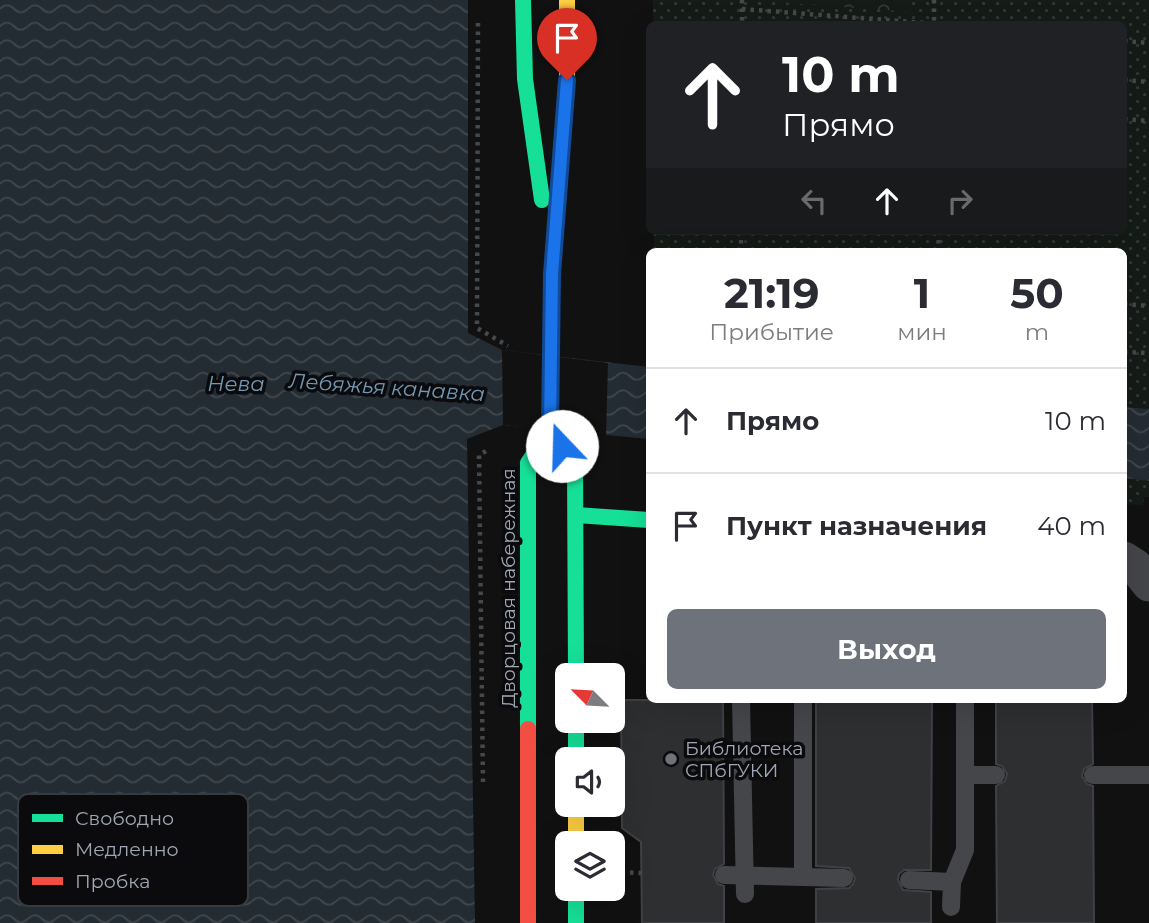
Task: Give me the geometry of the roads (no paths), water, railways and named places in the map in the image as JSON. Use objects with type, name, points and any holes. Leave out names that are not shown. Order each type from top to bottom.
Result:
[{"type":"main road","points":[[523,0],[525,79],[552,274]]},
{"type":"main road","points":[[567,0],[567,80],[552,274],[550,430],[575,461],[576,663]]},
{"type":"main road","name":"Дворцовая набережная","points":[[528,923],[528,463],[550,430]]},
{"type":"main road","points":[[576,515],[646,520]]},
{"type":"main road","points":[[576,901],[576,923]]},
{"type":"street","points":[[1127,561],[1135,566],[1149,584]]},
{"type":"lane","points":[[741,703],[744,894]]},
{"type":"lane","points":[[803,703],[803,877]]},
{"type":"lane","points":[[951,907],[952,882],[965,850],[965,703]]},
{"type":"lane","points":[[965,775],[996,775]]},
{"type":"lane","points":[[1093,775],[1149,775]]},
{"type":"lane","points":[[724,874],[844,878]]},
{"type":"lane","points":[[909,880],[952,882]]},
{"type":"water","name":"Нева","points":[[0,0],[468,0],[468,333],[502,350],[646,367],[646,439],[503,425],[467,439],[475,923],[0,923]]},
{"type":"water","points":[[1127,407],[1149,409],[1149,481],[1127,478]]},
{"type":"place","name":"Библиотека СПбГУКИ","points":[[671,759]]},
{"type":"water label","name":"Лебяжья канавка","points":[[387,387]]}]
